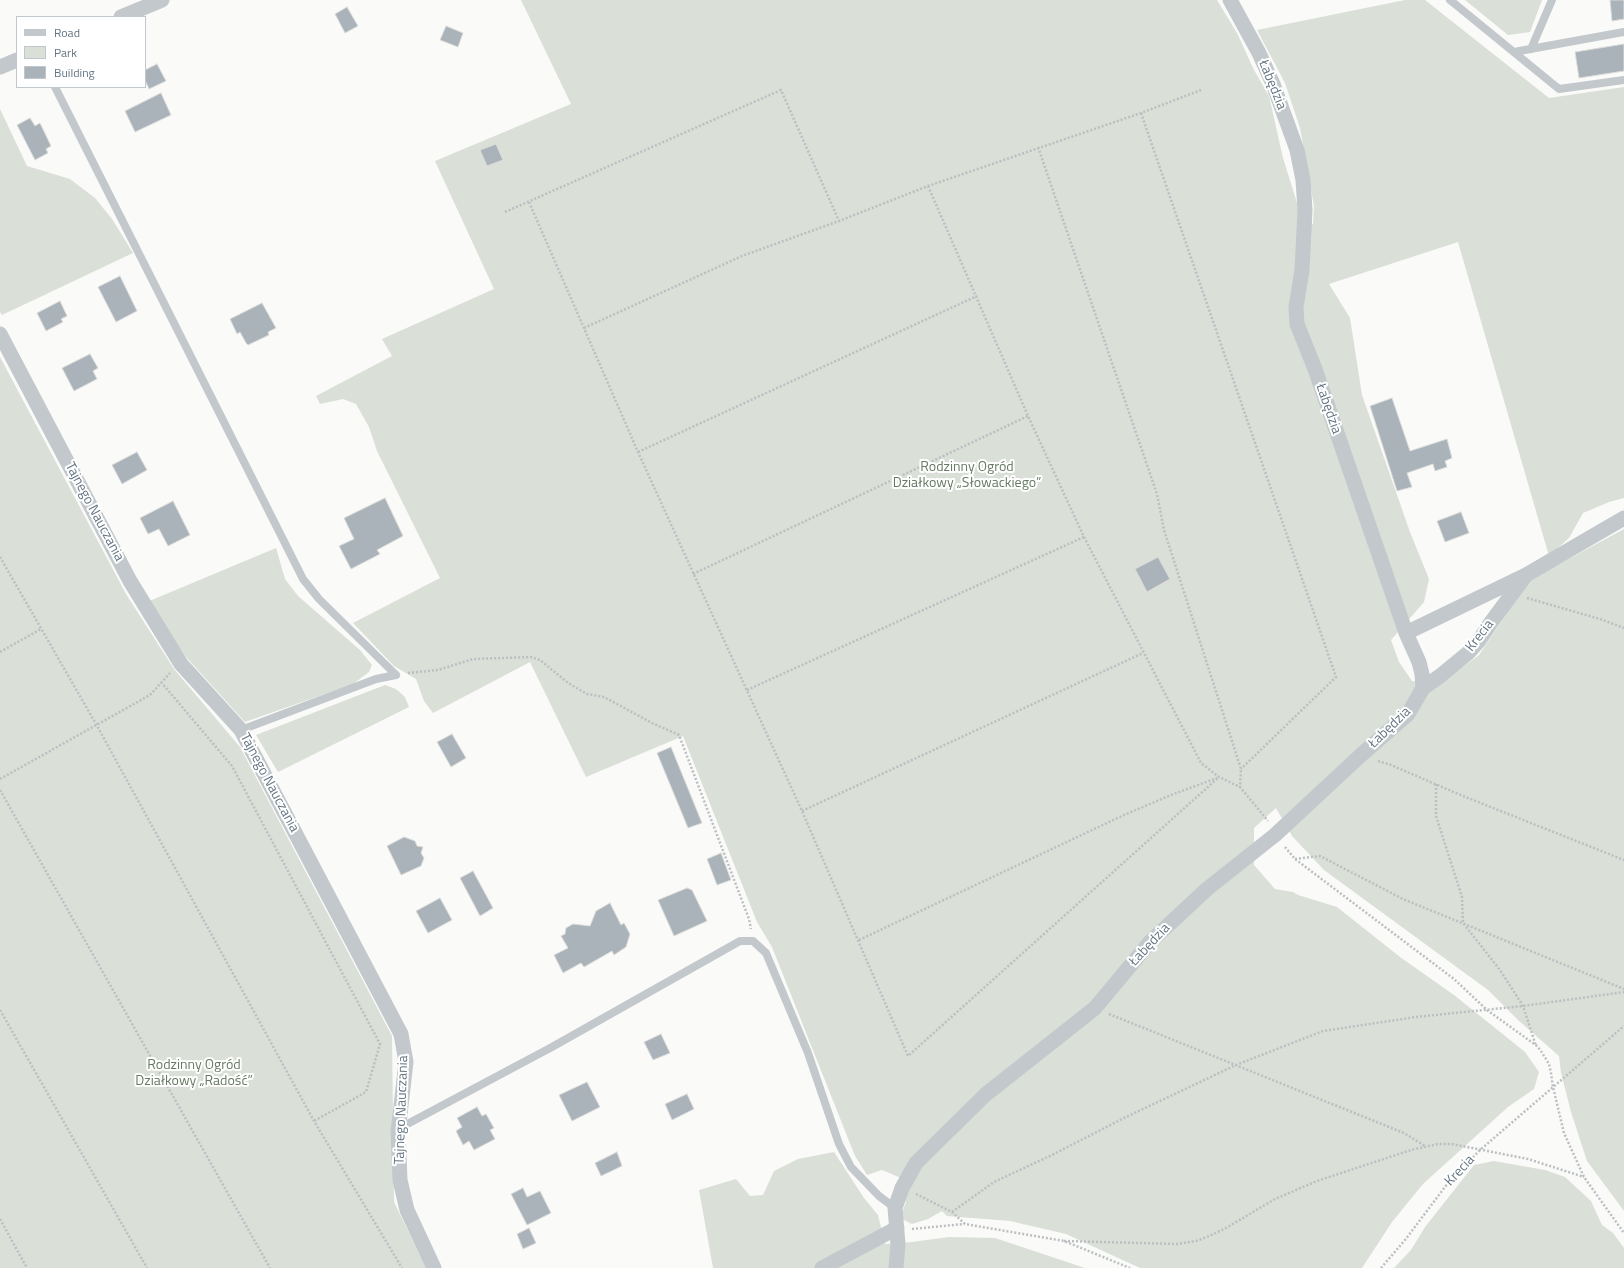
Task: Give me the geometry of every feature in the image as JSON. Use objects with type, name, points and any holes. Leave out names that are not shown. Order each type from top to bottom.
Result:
[{"type":"street","points":[[123,16],[162,0]]},
{"type":"street","name":"Łabędzia","points":[[896,1268],[897,1228],[895,1208],[902,1188],[916,1163],[985,1095],[1095,1008],[1150,942],[1207,889],[1275,835],[1361,755],[1408,714],[1423,688],[1422,674],[1418,662],[1406,633],[1315,369],[1297,324],[1296,306],[1302,270],[1305,210],[1303,180],[1297,150],[1273,84],[1259,52],[1230,0]]},
{"type":"street","points":[[0,66],[16,60]]},
{"type":"street","name":"Tajnego Nauczania","points":[[0,334],[130,581],[181,664],[241,730],[401,1034],[406,1062],[398,1129],[400,1180],[407,1210],[434,1268]]},
{"type":"street","name":"Krecia","points":[[1406,633],[1526,575],[1624,518]]},
{"type":"street","name":"Krecia","points":[[1423,688],[1468,653],[1478,642],[1526,575]]},
{"type":"street","points":[[822,1268],[897,1228]]},
{"type":"lane","points":[[1450,0],[1559,89],[1624,80]]},
{"type":"lane","points":[[1531,49],[1552,0]]},
{"type":"lane","points":[[1514,52],[1624,32]]},
{"type":"lane","points":[[56,88],[303,579],[319,599],[396,675]]},
{"type":"lane","points":[[241,730],[376,679],[396,675]]},
{"type":"lane","points":[[398,1129],[552,1047],[740,941],[753,941],[766,953],[808,1053],[839,1144],[851,1167],[879,1196],[895,1208]]},
{"type":"path","points":[[505,212],[781,90],[839,221]]},
{"type":"path","points":[[584,328],[742,256],[839,221],[928,186],[1038,147],[1141,113],[1201,90]]},
{"type":"path","points":[[1141,113],[1336,677],[1241,769]]},
{"type":"path","points":[[1038,147],[1157,494],[1164,530],[1241,769],[1240,786]]},
{"type":"path","points":[[928,186],[1028,416],[1084,537],[1143,654],[1201,763],[1219,777],[1240,786],[1266,818],[1275,835],[1295,859],[1454,979],[1487,1010],[1537,1046],[1549,1064],[1553,1088],[1564,1132],[1584,1177],[1624,1233]]},
{"type":"path","points":[[529,202],[638,452],[802,811],[908,1056],[1219,777]]},
{"type":"path","points":[[638,452],[977,296]]},
{"type":"path","points":[[693,574],[1028,416]]},
{"type":"path","points":[[747,690],[1084,537]]},
{"type":"path","points":[[0,557],[96,724],[314,1121],[402,1268]]},
{"type":"path","points":[[1512,594],[1600,619],[1624,628]]},
{"type":"path","points":[[0,652],[41,629]]},
{"type":"path","points":[[802,811],[1143,654]]},
{"type":"path","points":[[396,675],[438,670],[473,659],[531,656],[540,660],[568,683],[587,694],[604,697],[652,723],[679,735],[749,919],[753,941]]},
{"type":"path","points":[[0,779],[150,694],[174,669]]},
{"type":"path","points":[[161,682],[232,766],[380,1044],[366,1092],[314,1121]]},
{"type":"path","points":[[1361,755],[1391,765],[1624,860]]},
{"type":"path","points":[[859,940],[1124,815],[1219,777]]},
{"type":"path","points":[[1436,784],[1436,816],[1462,897],[1462,923],[1500,970],[1523,1006],[1537,1046]]},
{"type":"path","points":[[0,790],[270,1268]]},
{"type":"path","points":[[1295,859],[1320,856],[1403,899],[1624,991]]},
{"type":"path","points":[[952,1212],[994,1182],[1236,1065],[1323,1031],[1416,1017],[1523,1006],[1624,991]]},
{"type":"path","points":[[1095,1008],[1404,1133],[1426,1146]]},
{"type":"path","points":[[0,1010],[147,1268]]},
{"type":"path","name":"Krecia","points":[[1381,1268],[1405,1240],[1448,1183],[1480,1150],[1624,1026]]},
{"type":"path","points":[[897,1228],[912,1229],[965,1224],[1064,1241],[1177,1244],[1196,1241],[1208,1237],[1275,1199],[1317,1181],[1426,1146],[1452,1144],[1528,1159],[1584,1177]]},
{"type":"path","points":[[902,1188],[952,1212],[965,1224]]},
{"type":"path","points":[[0,1219],[28,1268]]},
{"type":"path","points":[[1064,1241],[1130,1268]]},
{"type":"green space","name":"Rodzinny Ogród Działkowy „Słowackiego”","points":[[521,0],[1217,0],[1237,33],[1254,70],[1269,96],[1283,158],[1297,203],[1313,225],[1314,206],[1300,128],[1285,83],[1257,30],[1405,0],[1425,0],[1549,98],[1624,87],[1624,498],[1609,502],[1583,513],[1569,538],[1549,556],[1458,242],[1329,284],[1350,318],[1362,395],[1410,532],[1429,579],[1424,602],[1391,640],[1399,662],[1412,681],[1437,686],[1479,655],[1528,581],[1624,529],[1624,1211],[1587,1161],[1571,1112],[1561,1073],[1559,1056],[1518,1020],[1488,990],[1324,870],[1292,836],[1276,808],[1254,828],[1254,865],[1275,889],[1293,892],[1298,895],[1337,907],[1400,957],[1454,995],[1525,1052],[1539,1072],[1534,1089],[1508,1107],[1423,1184],[1392,1222],[1362,1268],[1140,1268],[1066,1234],[1010,1221],[947,1216],[942,1211],[928,1219],[912,1224],[900,1218],[906,1202],[901,1178],[882,1170],[867,1175],[855,1156],[772,947],[757,922],[683,736],[586,777],[530,662],[433,713],[424,701],[416,679],[394,666],[353,623],[440,578],[377,451],[369,427],[356,404],[343,399],[320,404],[316,396],[392,356],[382,339],[494,289],[435,161],[571,104]]},
{"type":"green space","points":[[1465,0],[1542,0],[1530,32],[1508,35]]},
{"type":"green space","points":[[0,109],[27,166],[70,179],[95,198],[112,219],[133,253],[2,315],[0,312]]},
{"type":"green space","name":"Rodzinny Ogród Działkowy „Radość”","points":[[0,357],[126,594],[174,669],[240,747],[392,1036],[394,1202],[426,1268],[0,1268]]},
{"type":"green space","points":[[276,548],[285,579],[298,596],[360,650],[372,665],[369,672],[353,684],[245,722],[186,657],[147,602]]},
{"type":"green space","points":[[385,685],[396,689],[405,697],[409,707],[278,772],[256,735]]},
{"type":"green space","points":[[834,1152],[864,1198],[878,1215],[885,1244],[949,1237],[995,1238],[1085,1268],[713,1268],[699,1190],[736,1179],[750,1196],[763,1195],[774,1171],[798,1159]]},
{"type":"green space","points":[[1494,1161],[1545,1170],[1565,1177],[1591,1201],[1602,1225],[1613,1233],[1624,1248],[1624,1268],[1394,1268],[1411,1250],[1425,1227],[1474,1165]]},
{"type":"building","points":[[1610,0],[1624,0],[1624,19],[1612,21]]},
{"type":"building","points":[[347,7],[358,26],[345,33],[335,14]]},
{"type":"building","points":[[446,26],[463,33],[458,47],[440,40]]},
{"type":"building","points":[[1624,44],[1624,71],[1579,78],[1575,52]]},
{"type":"building","points":[[157,64],[166,81],[149,89],[146,82],[146,70]]},
{"type":"building","points":[[161,93],[171,115],[135,132],[125,111]]},
{"type":"building","points":[[30,118],[35,126],[40,123],[51,146],[46,149],[48,153],[35,160],[17,125]]},
{"type":"building","points":[[496,144],[503,160],[487,166],[480,150]]},
{"type":"building","points":[[120,276],[137,311],[116,322],[98,287]]},
{"type":"building","points":[[60,301],[67,316],[61,319],[63,322],[46,331],[37,313]]},
{"type":"building","points":[[262,303],[276,328],[268,332],[269,335],[248,345],[240,332],[237,334],[230,319]]},
{"type":"building","points":[[90,354],[98,368],[93,371],[97,379],[74,391],[62,368]]},
{"type":"building","points":[[1392,398],[1410,451],[1447,439],[1452,458],[1445,461],[1447,467],[1435,471],[1433,464],[1407,473],[1412,487],[1397,491],[1370,406]]},
{"type":"building","points":[[137,452],[147,470],[122,484],[112,465]]},
{"type":"building","points":[[385,498],[403,536],[377,550],[380,554],[351,569],[339,546],[354,539],[344,518]]},
{"type":"building","points":[[173,501],[190,535],[168,546],[159,529],[148,534],[140,518]]},
{"type":"building","points":[[1461,512],[1469,533],[1445,542],[1437,521]]},
{"type":"building","points":[[1158,557],[1170,579],[1147,592],[1135,569]]},
{"type":"building","points":[[452,734],[466,758],[451,767],[437,742]]},
{"type":"building","points":[[671,747],[702,823],[688,828],[657,753]]},
{"type":"building","points":[[404,837],[415,841],[417,846],[423,847],[421,853],[424,858],[421,866],[401,875],[387,846]]},
{"type":"building","points":[[721,853],[731,880],[717,885],[707,859]]},
{"type":"building","points":[[473,871],[493,908],[480,916],[460,878]]},
{"type":"building","points":[[687,888],[692,890],[707,921],[674,936],[658,900]]},
{"type":"building","points":[[440,898],[452,920],[428,933],[416,911]]},
{"type":"building","points":[[610,903],[621,925],[624,923],[630,934],[626,947],[614,955],[612,951],[584,967],[581,963],[563,973],[554,955],[568,948],[561,936],[565,934],[566,928],[573,924],[590,926],[596,911]]},
{"type":"building","points":[[661,1034],[670,1053],[653,1060],[644,1042]]},
{"type":"building","points":[[587,1082],[600,1107],[572,1121],[559,1095]]},
{"type":"building","points":[[687,1094],[694,1109],[672,1120],[665,1104]]},
{"type":"building","points":[[477,1107],[482,1116],[486,1114],[494,1128],[490,1130],[495,1139],[474,1150],[469,1141],[463,1145],[456,1131],[462,1127],[457,1118]]},
{"type":"building","points":[[617,1152],[622,1166],[601,1176],[595,1163]]},
{"type":"building","points":[[523,1188],[527,1197],[540,1191],[551,1213],[527,1225],[511,1194]]},
{"type":"building","points":[[529,1228],[536,1243],[523,1249],[517,1234]]}]
